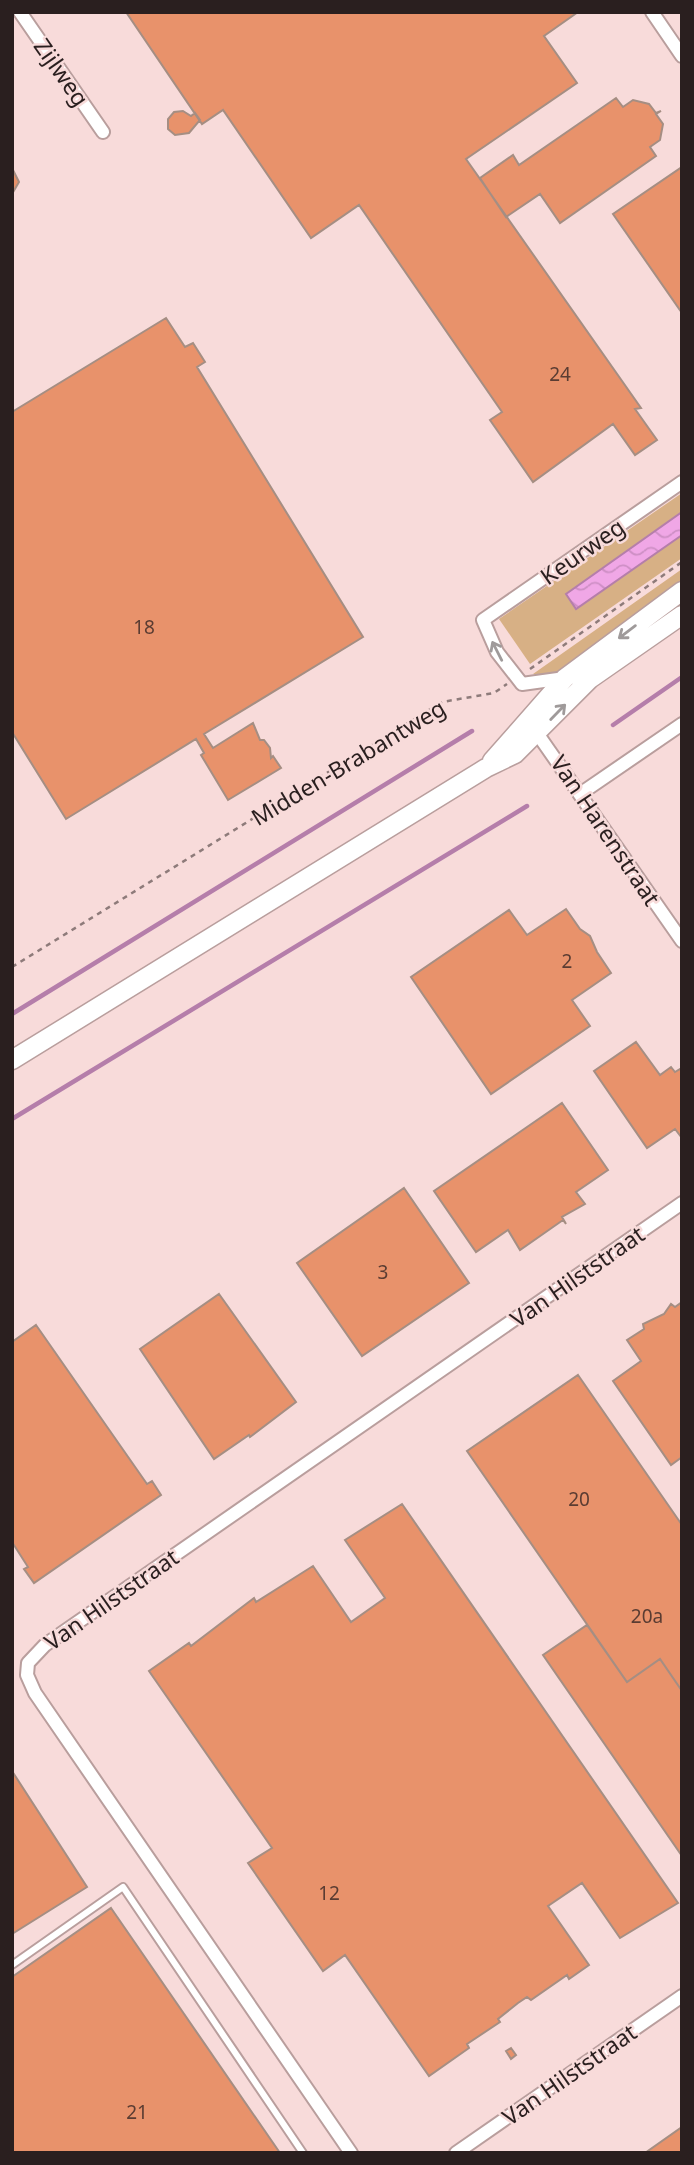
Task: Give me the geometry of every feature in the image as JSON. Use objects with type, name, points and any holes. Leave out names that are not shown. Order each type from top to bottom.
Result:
[{"type":"street","name":"Zijlweg","points":[[20,12],[103,132]]},
{"type":"street","points":[[652,12],[682,56]]},
{"type":"street","name":"Keurweg","points":[[515,679],[497,652],[483,621],[682,482]]},
{"type":"street","points":[[533,727],[565,678],[682,591]]},
{"type":"street","points":[[12,1060],[485,768],[590,679],[682,615]]},
{"type":"street","points":[[515,679],[522,684],[565,678]]},
{"type":"street","points":[[580,794],[682,724]]},
{"type":"street","name":"Van Harenstraat","points":[[533,727],[682,941]]},
{"type":"street","name":"Van Hilststraat","points":[[351,2153],[35,1693],[27,1675],[28,1664],[45,1645],[682,1203]]},
{"type":"street","name":"Van Hilststraat","points":[[456,2153],[682,1996]]},
{"type":"lane","points":[[12,1965],[123,1887],[303,2153]]},
{"type":"path","name":"Midden-Brabantweg","points":[[12,967],[442,702],[494,692],[682,562]]},
{"type":"shaded area","points":[[682,493],[682,512],[566,594],[576,609],[682,535],[682,558],[530,664],[499,619]]},
{"type":"shaded area","points":[[682,569],[682,587],[549,678],[533,674]]},
{"type":"water","points":[[682,512],[682,535],[576,609],[566,594]]},
{"type":"building","points":[[126,12],[578,12],[544,36],[577,83],[466,159],[641,408],[635,409],[657,440],[635,455],[613,424],[533,482],[490,420],[502,412],[359,205],[311,238],[223,110],[202,124]]},
{"type":"building","points":[[616,98],[623,107],[633,100],[649,104],[656,113],[661,111],[656,114],[663,124],[660,140],[650,147],[656,156],[560,223],[540,194],[506,217],[480,178],[513,155],[519,165]]},
{"type":"building","points":[[183,111],[191,116],[195,113],[200,120],[189,133],[175,135],[168,129],[168,119],[174,112]]},
{"type":"building","points":[[682,167],[682,313],[613,214]]},
{"type":"building","points":[[12,168],[19,182],[12,194]]},
{"type":"building","points":[[166,318],[185,347],[193,343],[205,362],[197,367],[363,637],[204,734],[213,748],[253,723],[260,740],[264,740],[270,748],[271,758],[273,756],[281,768],[228,800],[201,755],[204,753],[196,739],[66,819],[12,732],[12,412]]},
{"type":"building","points":[[566,909],[580,929],[590,936],[611,973],[572,1000],[590,1026],[491,1094],[411,977],[509,910],[527,935]]},
{"type":"building","points":[[636,1042],[660,1075],[671,1067],[675,1072],[680,1069],[682,1071],[682,1138],[675,1129],[647,1148],[594,1071]]},
{"type":"building","points":[[562,1103],[608,1170],[576,1192],[585,1204],[562,1217],[566,1224],[563,1220],[520,1250],[508,1230],[476,1252],[434,1191]]},
{"type":"building","points":[[404,1188],[469,1283],[362,1356],[297,1263]]},
{"type":"building","points":[[219,1294],[296,1402],[250,1437],[249,1435],[214,1459],[140,1349]]},
{"type":"building","points":[[682,1302],[682,1457],[671,1465],[613,1381],[641,1361],[627,1340],[644,1329],[643,1324],[664,1314],[671,1304],[675,1307]]},
{"type":"building","points":[[36,1325],[147,1484],[152,1481],[161,1495],[34,1583],[24,1569],[28,1567],[12,1542],[12,1342]]},
{"type":"building","points":[[578,1375],[682,1525],[682,1691],[660,1659],[627,1682],[467,1451]]},
{"type":"building","points":[[402,1504],[678,1903],[620,1938],[582,1883],[548,1906],[589,1965],[569,1979],[567,1975],[531,2000],[527,1997],[518,2003],[498,2019],[500,2022],[467,2044],[469,2048],[429,2076],[345,1955],[323,1971],[248,1863],[272,1848],[149,1671],[189,1643],[191,1646],[254,1598],[256,1602],[313,1566],[351,1622],[385,1598],[345,1540]]},
{"type":"building","points":[[587,1625],[627,1682],[660,1659],[682,1691],[682,1856],[543,1655]]},
{"type":"building","points":[[12,1771],[87,1887],[12,1934]]},
{"type":"building","points":[[111,1908],[280,2153],[12,2153],[12,1977]]},
{"type":"building","points":[[511,2048],[516,2055],[511,2059],[506,2051]]},
{"type":"building","points":[[682,2127],[682,2153],[645,2153]]},
{"type":"waterway","points":[[613,725],[682,677]]},
{"type":"waterway","points":[[12,1014],[472,731]]},
{"type":"waterway","points":[[12,1119],[527,806]]}]
